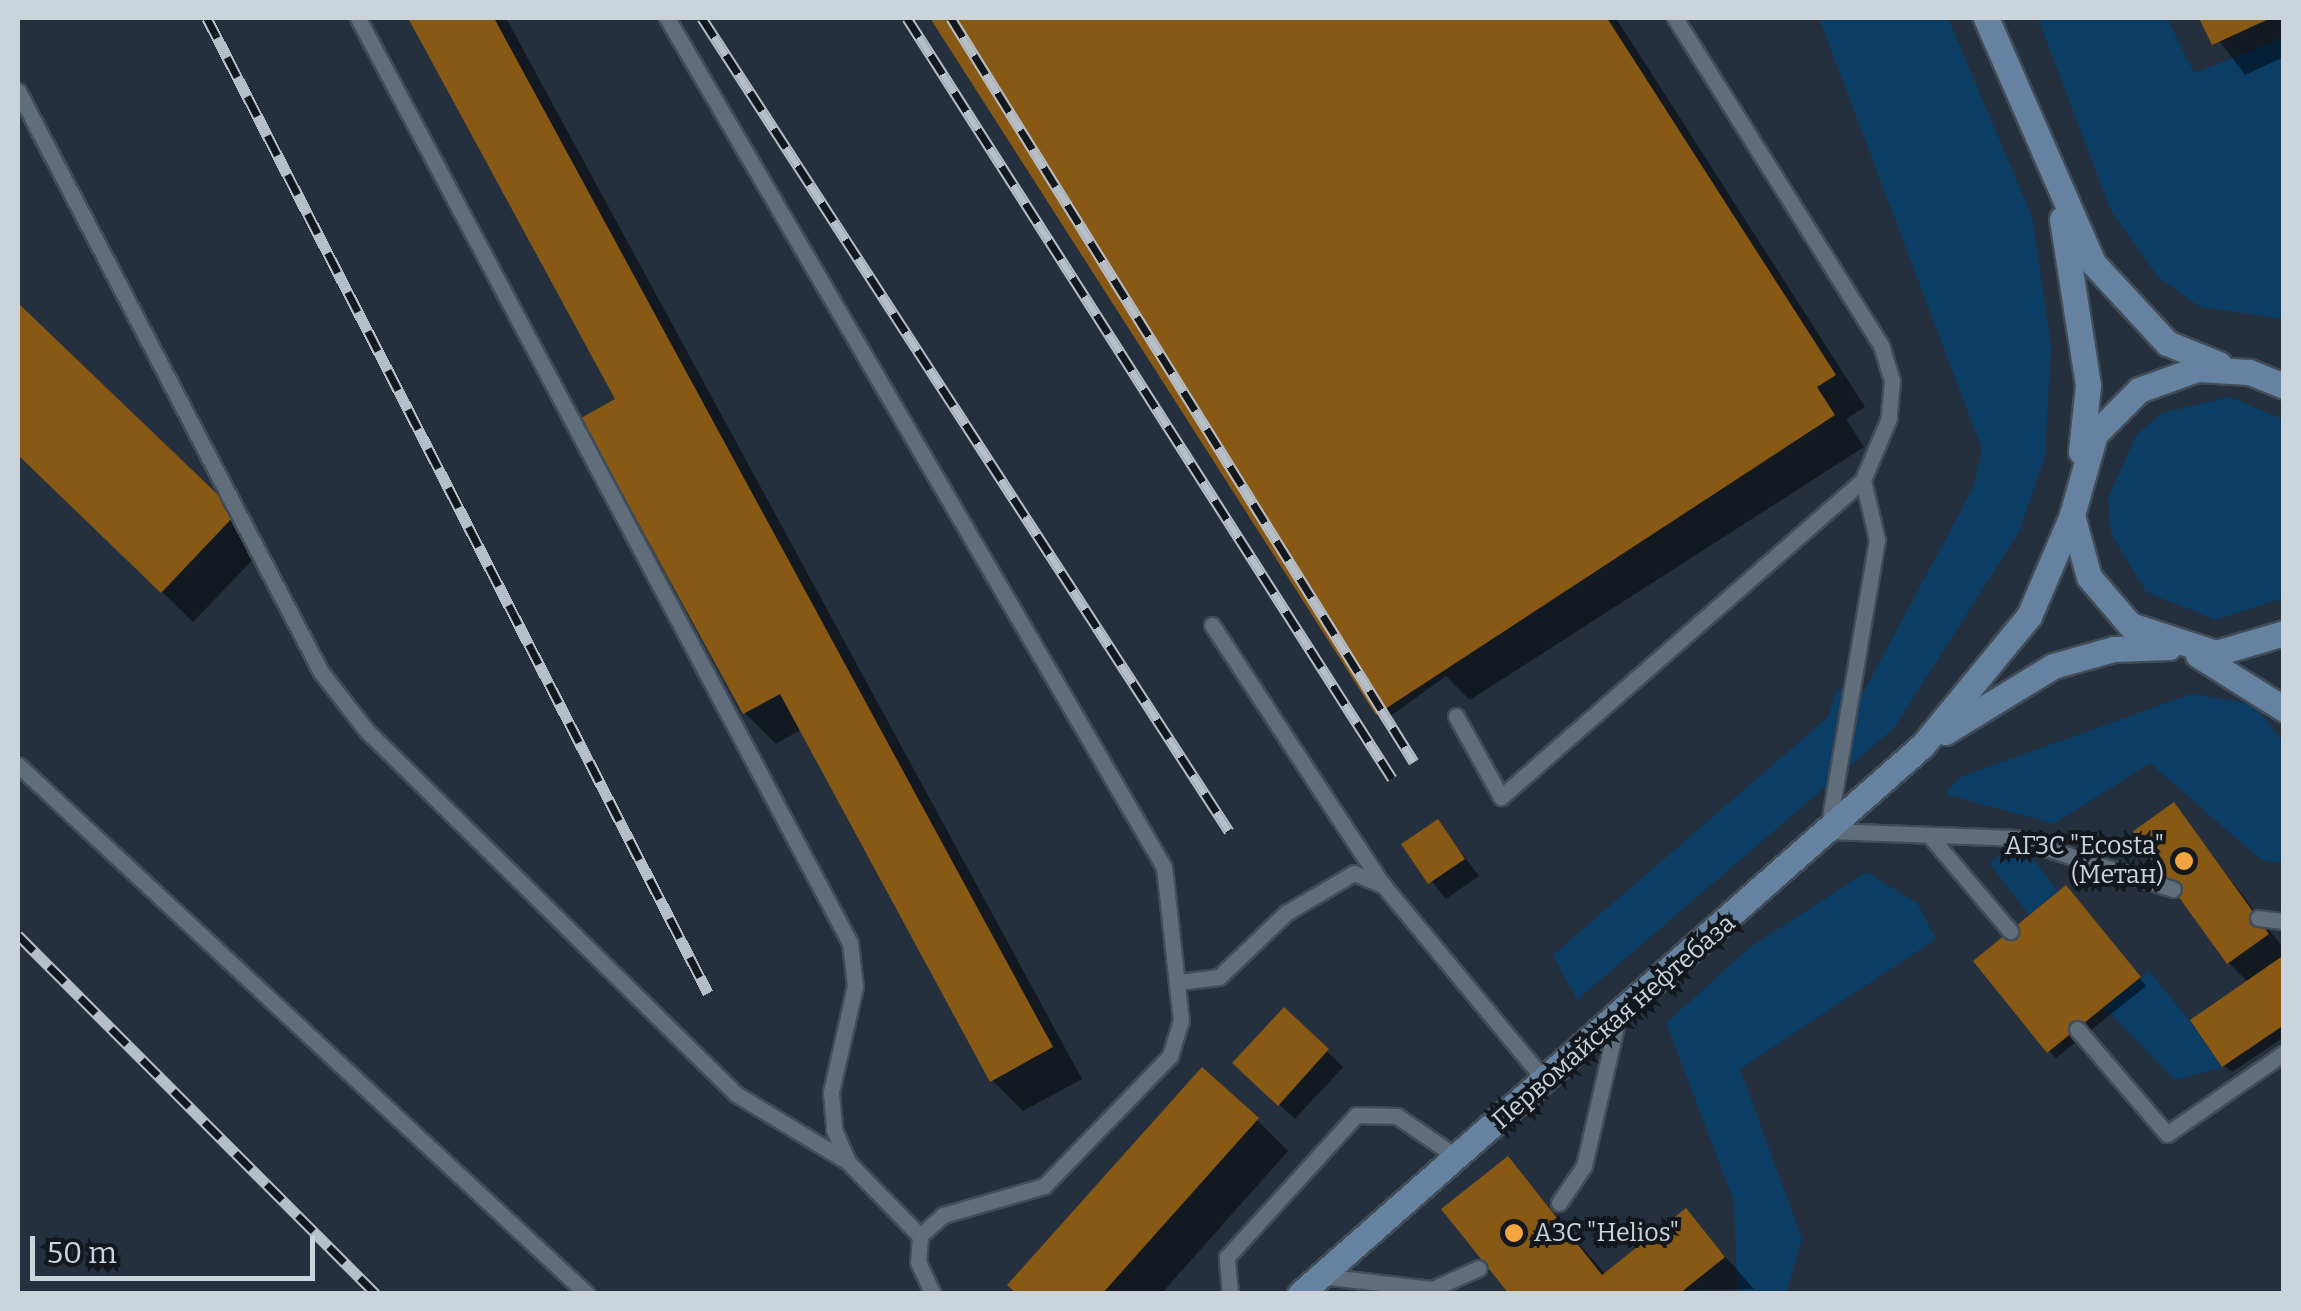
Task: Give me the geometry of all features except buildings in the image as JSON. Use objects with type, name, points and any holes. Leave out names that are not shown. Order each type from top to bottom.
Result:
[{"type":"main road","points":[[1986,18],[2058,190],[2123,302],[2167,342],[2284,386]]},
{"type":"main road","points":[[1923,745],[2029,616],[2072,515],[2088,384],[2058,190]]},
{"type":"main road","points":[[2080,462],[2138,390],[2166,376],[2284,366]]},
{"type":"main road","points":[[2072,515],[2077,547],[2106,603],[2284,709]]},
{"type":"main road","points":[[1923,745],[2054,666],[2114,649],[2243,649],[2284,634]]},
{"type":"main road","name":"Первомайская нефтебаза","points":[[1300,1294],[1617,1022],[1923,745]]},
{"type":"lane","points":[[358,18],[850,943],[855,986],[831,1092],[848,1162]]},
{"type":"lane","points":[[667,18],[1164,868],[1179,982],[1170,1056],[1130,1106],[1044,1186],[943,1216],[920,1236],[918,1262],[932,1294]]},
{"type":"lane","points":[[1456,716],[1501,797],[1864,480],[1889,418],[1892,380],[1881,345],[1675,18]]},
{"type":"lane","points":[[18,91],[321,672],[355,717],[736,1094],[848,1162],[920,1236]]},
{"type":"lane","points":[[1864,480],[1876,540],[1828,830],[2014,838],[2173,889]]},
{"type":"lane","points":[[1212,625],[1384,886],[1547,1083]]},
{"type":"lane","points":[[18,765],[587,1294]]},
{"type":"lane","points":[[1929,835],[2010,931]]},
{"type":"lane","points":[[1179,982],[1219,977],[1286,913],[1354,874],[1384,886]]},
{"type":"lane","points":[[2258,918],[2284,921]]},
{"type":"lane","points":[[1558,1203],[1584,1166],[1617,1022]]},
{"type":"lane","points":[[2077,1029],[2167,1134],[2284,1053]]},
{"type":"lane","points":[[1230,1294],[1227,1257],[1356,1114],[1397,1116],[1458,1158]]},
{"type":"lane","points":[[1321,1276],[1432,1289],[1479,1268]]},
{"type":"shaded area","points":[[1819,18],[1948,18],[2032,217],[2051,346],[2045,456],[2019,532],[1894,728],[1577,1000],[1553,955],[1828,717],[1836,690],[1864,691],[1974,486],[1982,449]]},
{"type":"shaded area","points":[[2038,18],[2167,18],[2194,73],[2283,38],[2283,319],[2200,307],[2159,278],[2111,211]]},
{"type":"shaded area","points":[[2229,397],[2283,419],[2283,598],[2216,620],[2146,592],[2111,533],[2108,498],[2136,435],[2162,413]]},
{"type":"shaded area","points":[[2191,694],[2254,704],[2283,742],[2283,863],[2261,860],[2150,763],[2054,824],[1945,794],[1960,777]]},
{"type":"shaded area","points":[[2009,847],[2032,857],[2058,892],[2029,915],[1989,863]]},
{"type":"shaded area","points":[[1866,872],[1917,903],[1936,939],[1740,1069],[1802,1239],[1786,1293],[1737,1293],[1734,1201],[1666,1023],[1749,948]]},
{"type":"shaded area","points":[[2149,971],[2222,1067],[2175,1080],[2104,1007]]},
{"type":"railway","points":[[207,18],[708,993]]},
{"type":"railway","points":[[702,18],[1229,831]]},
{"type":"railway","points":[[907,18],[1392,778]]},
{"type":"railway","points":[[951,18],[1414,762]]},
{"type":"railway","points":[[18,935],[376,1294]]},
{"type":"place","name":"АГЗС \"Ecosta\" (Метан)","points":[[2184,861]]},
{"type":"place","name":"АЗС \"Helios\"","points":[[1514,1233]]}]
